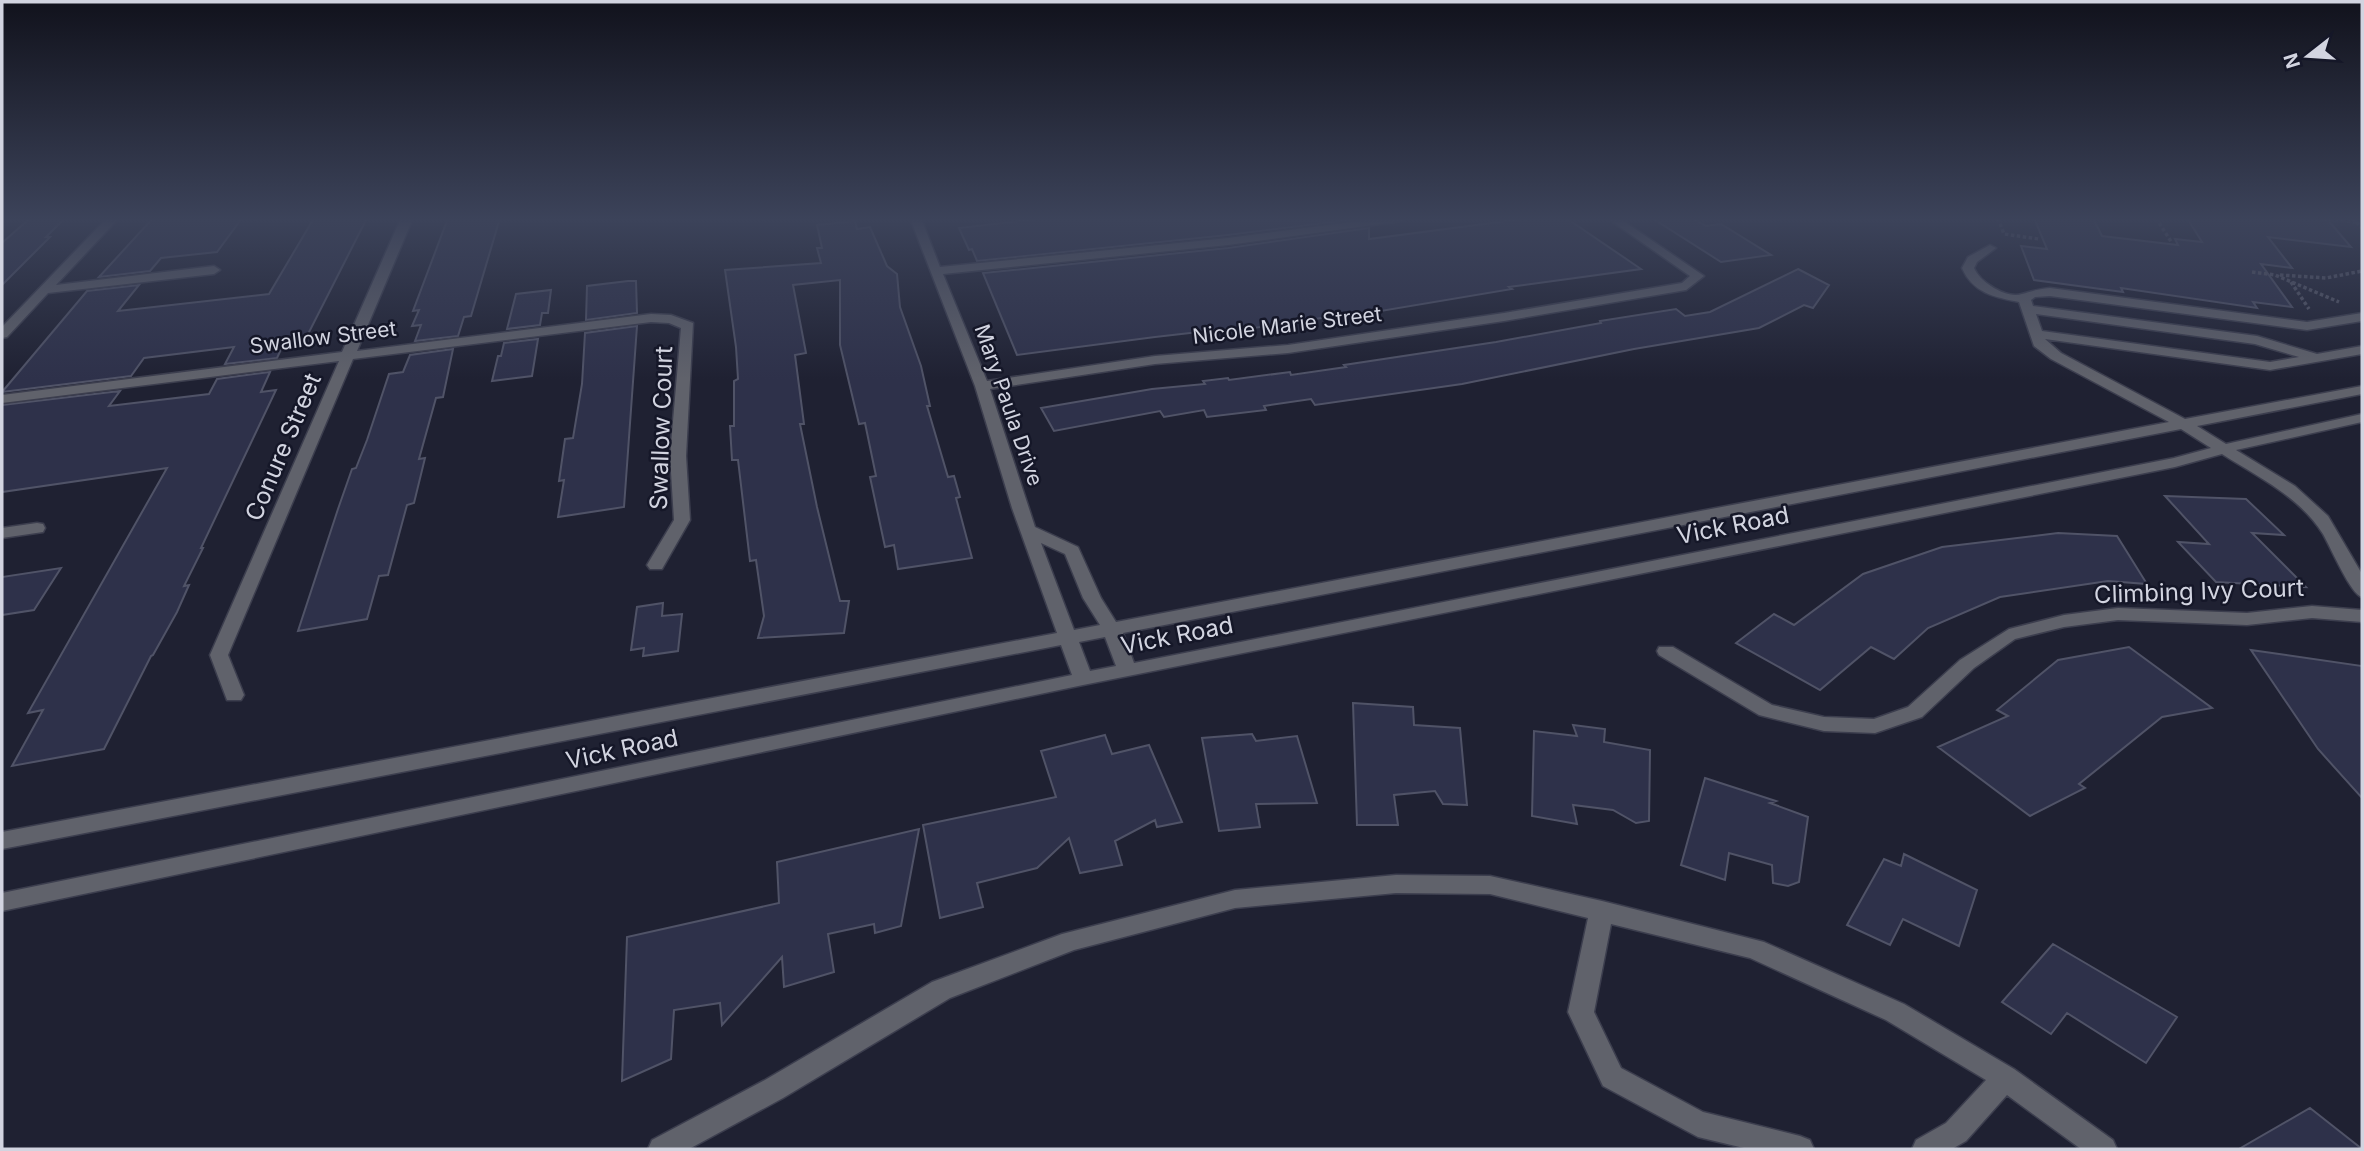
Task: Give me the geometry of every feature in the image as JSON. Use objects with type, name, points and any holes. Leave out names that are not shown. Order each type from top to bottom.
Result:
[{"type":"street","points":[[2,334],[60,272]]},
{"type":"street","points":[[43,289],[199,272]]},
{"type":"street","name":"Conure Street","points":[[234,695],[219,655],[383,272]]},
{"type":"street","name":"Mary Paula Drive","points":[[936,272],[982,386],[1028,530],[1083,679]]},
{"type":"street","name":"Nicole Marie Street","points":[[982,386],[1155,360],[1288,349],[1504,317],[1686,286],[1698,276],[1692,272]]},
{"type":"street","points":[[1969,272],[1987,289],[2026,304],[2257,340],[2313,357]]},
{"type":"street","points":[[2362,317],[2307,326],[2050,292],[2032,293],[2026,304],[2039,343],[2046,350],[2183,424],[2221,450],[2289,489],[2322,519],[2345,556],[2362,592]]},
{"type":"street","name":"Swallow Street","points":[[2,399],[650,318]]},
{"type":"street","name":"Swallow Court","points":[[650,318],[671,319],[688,326],[678,456],[682,520],[656,565]]},
{"type":"street","points":[[2037,334],[2270,366],[2362,350]]},
{"type":"street","name":"Vick Road","points":[[2,841],[2362,390]]},
{"type":"street","name":"Vick Road","points":[[2,902],[1127,670],[2175,462],[2272,436],[2362,418]]},
{"type":"street","points":[[2,533],[37,528]]},
{"type":"street","points":[[1028,530],[1072,551],[1092,598],[1112,629],[1127,670]]},
{"type":"street","name":"Climbing Ivy Court","points":[[1666,651],[1766,710],[1824,724],[1875,726],[1915,712],[1967,664],[2009,635],[2064,621],[2118,614],[2248,619],[2312,612],[2362,616]]},
{"type":"street","points":[[662,1149],[774,1089],[941,990],[1071,941],[1235,899],[1396,884],[1490,885],[1755,949],[1895,1012],[2005,1078],[2103,1149]]},
{"type":"street","points":[[1602,910],[1581,1012],[1612,1077],[1698,1124],[1800,1149]]},
{"type":"street","points":[[1926,1149],[1956,1132],[2005,1078]]},
{"type":"path","points":[[2252,272],[2326,278],[2358,272]]},
{"type":"path","points":[[2276,275],[2345,304]]},
{"type":"path","points":[[2291,282],[2314,316]]},
{"type":"building","points":[[2,272],[15,272],[2,285]]},
{"type":"building","points":[[104,272],[144,272],[99,277]]},
{"type":"building","points":[[282,272],[340,272],[304,342],[283,345],[277,358],[225,364],[234,347],[144,358],[131,376],[2,392],[87,291],[139,285],[118,311],[269,294]]},
{"type":"building","points":[[428,272],[484,272],[471,316],[464,317],[458,336],[415,341],[421,325],[412,326],[419,310],[413,311]]},
{"type":"building","points":[[725,272],[894,272],[897,274],[900,307],[921,366],[930,406],[927,406],[948,477],[954,476],[960,497],[956,498],[972,558],[898,569],[894,545],[885,547],[870,477],[876,476],[865,423],[859,424],[840,345],[840,280],[793,285],[806,353],[795,355],[804,424],[800,424],[840,601],[849,601],[844,633],[758,638],[764,616],[756,560],[750,561],[738,460],[732,460],[730,426],[734,426],[734,381],[738,379]]},
{"type":"building","points":[[1621,272],[1509,287],[1512,289],[1357,315],[1355,313],[1227,332],[1225,329],[1017,355],[983,273]]},
{"type":"building","points":[[1792,272],[1803,272],[1829,285],[1813,308],[1804,305],[1759,328],[1634,349],[1462,384],[1315,405],[1311,399],[1264,406],[1266,410],[1207,417],[1204,410],[1164,417],[1160,411],[1054,431],[1041,408],[1152,389],[1205,384],[1203,381],[1290,372],[1291,375],[1346,367],[1344,365],[1496,342],[1676,309],[1685,316],[1710,312]]},
{"type":"building","points":[[2031,272],[2267,272],[2292,307],[2253,302],[2257,308],[2121,288],[2123,292],[2034,280]]},
{"type":"building","points":[[636,281],[637,313],[586,320],[587,286]]},
{"type":"building","points":[[551,290],[548,313],[542,313],[540,325],[507,329],[516,294]]},
{"type":"building","points":[[637,326],[624,507],[558,517],[564,480],[559,481],[565,439],[573,438],[582,384],[585,333]]},
{"type":"building","points":[[538,339],[532,376],[492,381],[504,343]]},
{"type":"building","points":[[453,349],[443,397],[436,398],[419,459],[425,458],[414,503],[407,505],[388,575],[379,576],[367,619],[298,631],[352,469],[356,468],[367,440],[389,374],[403,372],[410,355]]},
{"type":"building","points":[[270,372],[261,392],[276,390],[184,586],[189,585],[177,612],[151,656],[104,749],[12,766],[43,710],[28,713],[167,468],[2,492],[2,405],[120,391],[109,406],[209,394],[217,379]]},
{"type":"building","points":[[2165,496],[2246,499],[2284,535],[2252,533],[2306,587],[2216,582],[2178,542],[2209,544]]},
{"type":"building","points":[[2058,533],[2117,536],[2147,584],[2108,581],[2000,597],[1928,628],[1894,659],[1871,647],[1820,690],[1736,643],[1774,614],[1794,625],[1863,574],[1942,547]]},
{"type":"building","points":[[61,568],[34,610],[2,615],[2,577]]},
{"type":"building","points":[[663,603],[662,616],[682,614],[678,651],[643,656],[644,648],[631,650],[637,607]]},
{"type":"building","points":[[2129,647],[2212,708],[2162,717],[2079,784],[2085,788],[2030,816],[1938,747],[2008,716],[1997,710],[2058,660]]},
{"type":"building","points":[[2251,650],[2362,666],[2362,798],[2318,749]]},
{"type":"building","points":[[1353,703],[1413,707],[1414,725],[1460,728],[1467,805],[1443,804],[1435,791],[1394,795],[1398,825],[1357,825]]},
{"type":"building","points":[[1573,725],[1605,729],[1604,742],[1650,750],[1649,821],[1636,823],[1613,810],[1573,805],[1577,824],[1532,816],[1534,731],[1577,736]]},
{"type":"building","points":[[1252,734],[1256,741],[1297,736],[1317,803],[1256,804],[1260,827],[1219,831],[1202,738]]},
{"type":"building","points":[[1105,735],[1112,754],[1149,745],[1182,822],[1157,827],[1155,820],[1115,841],[1122,865],[1080,873],[1069,838],[1037,868],[977,883],[983,907],[940,918],[923,825],[1056,797],[1041,751]]},
{"type":"building","points":[[1705,778],[1776,801],[1770,803],[1808,817],[1799,882],[1788,886],[1773,883],[1772,865],[1729,853],[1725,880],[1681,865]]},
{"type":"building","points":[[919,829],[901,926],[875,933],[874,924],[828,934],[834,972],[784,987],[782,957],[722,1025],[720,1003],[674,1010],[671,1059],[622,1081],[627,937],[779,903],[777,862]]},
{"type":"building","points":[[1904,854],[1977,890],[1959,946],[1903,919],[1890,945],[1847,925],[1884,859],[1901,866]]},
{"type":"building","points":[[2053,944],[2177,1017],[2146,1063],[2067,1013],[2051,1034],[2002,1002]]},
{"type":"building","points":[[2310,1108],[2362,1149],[2239,1149]]}]
